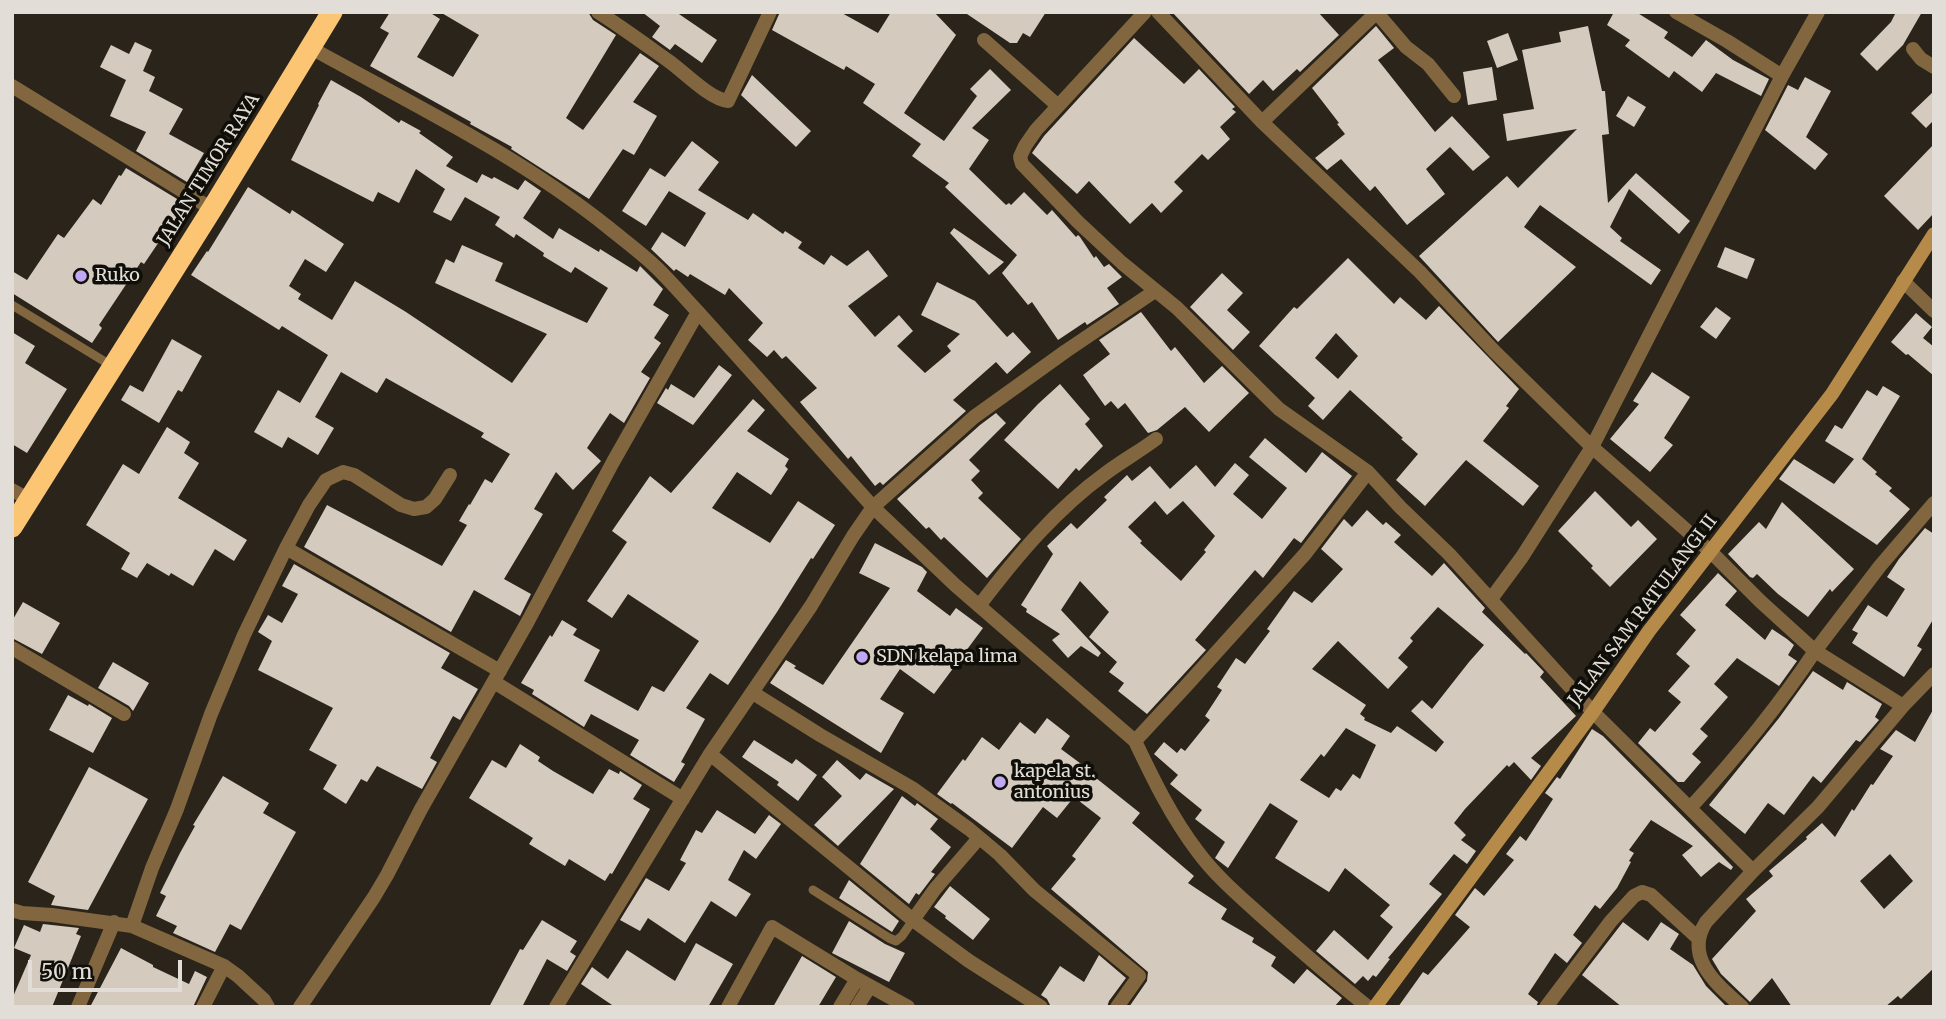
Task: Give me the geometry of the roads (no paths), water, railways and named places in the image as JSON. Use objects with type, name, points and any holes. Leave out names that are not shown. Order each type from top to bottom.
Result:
[{"type":"highway","name":"JALAN TIMOR RAYA","points":[[12,527],[21,495],[113,367],[332,12]]},
{"type":"street","points":[[598,12],[714,96],[728,101],[770,12]]},
{"type":"street","points":[[1145,12],[1057,105],[1025,146],[1020,157],[1022,164],[1078,222],[1178,308],[1279,409],[1368,472],[1400,508],[1449,554],[1592,712],[1753,871]]},
{"type":"street","points":[[1158,12],[1262,122],[1420,272],[1495,352],[1592,447],[1710,551],[1815,651],[1903,706]]},
{"type":"street","points":[[1676,12],[1782,76]]},
{"type":"street","points":[[1491,599],[1522,557],[1592,447],[1782,76],[1818,12]]},
{"type":"street","points":[[1262,122],[1377,13],[1406,47],[1428,64],[1454,96]]},
{"type":"street","points":[[984,40],[1057,105]]},
{"type":"street","points":[[311,48],[493,148],[586,210],[658,268],[873,508],[979,606],[1135,740],[1168,805],[1199,855],[1224,882],[1323,971],[1368,1007]]},
{"type":"street","points":[[1913,49],[1934,67]]},
{"type":"street","points":[[12,86],[212,209]]},
{"type":"street","name":"JALAN SAM RATULANGI II","points":[[1374,1007],[1592,712],[1648,631],[1832,394],[1934,234]]},
{"type":"street","points":[[1903,281],[1934,311]]},
{"type":"street","points":[[556,1007],[710,754],[811,606],[873,508],[974,417],[1106,323],[1156,291]]},
{"type":"street","points":[[300,1007],[374,897],[698,312]]},
{"type":"street","points":[[979,606],[1031,542],[1061,511],[1106,473],[1156,439]]},
{"type":"street","points":[[132,926],[152,867],[244,635],[286,548],[326,480],[343,472],[354,475],[401,505],[414,509],[426,507],[435,499],[450,475]]},
{"type":"street","points":[[1135,740],[1305,554],[1368,472]]},
{"type":"street","points":[[1690,808],[1744,748],[1880,566],[1934,503]]},
{"type":"street","points":[[286,548],[497,676],[683,799]]},
{"type":"street","points":[[12,648],[124,715]]},
{"type":"street","points":[[1742,1007],[1714,981],[1703,965],[1699,949],[1701,929],[1753,871],[1818,807],[1903,706],[1934,674]]},
{"type":"street","points":[[753,693],[912,788],[1000,855],[1034,890],[1139,976],[1117,1007]]},
{"type":"street","points":[[710,754],[913,920],[969,961],[1041,1007]]},
{"type":"street","points":[[913,920],[935,889],[979,838]]},
{"type":"street","points":[[1546,1007],[1611,921],[1634,896],[1642,892],[1651,895],[1699,939]]},
{"type":"street","points":[[12,910],[132,926],[224,966],[264,1000],[268,1007]]},
{"type":"street","points":[[78,1007],[114,922]]},
{"type":"street","points":[[728,1007],[772,927],[908,1007]]},
{"type":"street","points":[[203,1007],[224,966]]},
{"type":"street","points":[[840,1007],[863,982]]},
{"type":"street","points":[[858,1007],[863,982]]},
{"type":"lane","points":[[12,305],[113,367]]},
{"type":"lane","points":[[813,890],[896,941],[913,920]]},
{"type":"place","name":"Ruko","points":[[81,276]]},
{"type":"place","name":"SDN kelapa lima","points":[[862,657]]},
{"type":"place","name":"kapela st. antonius","points":[[1000,782]]}]
